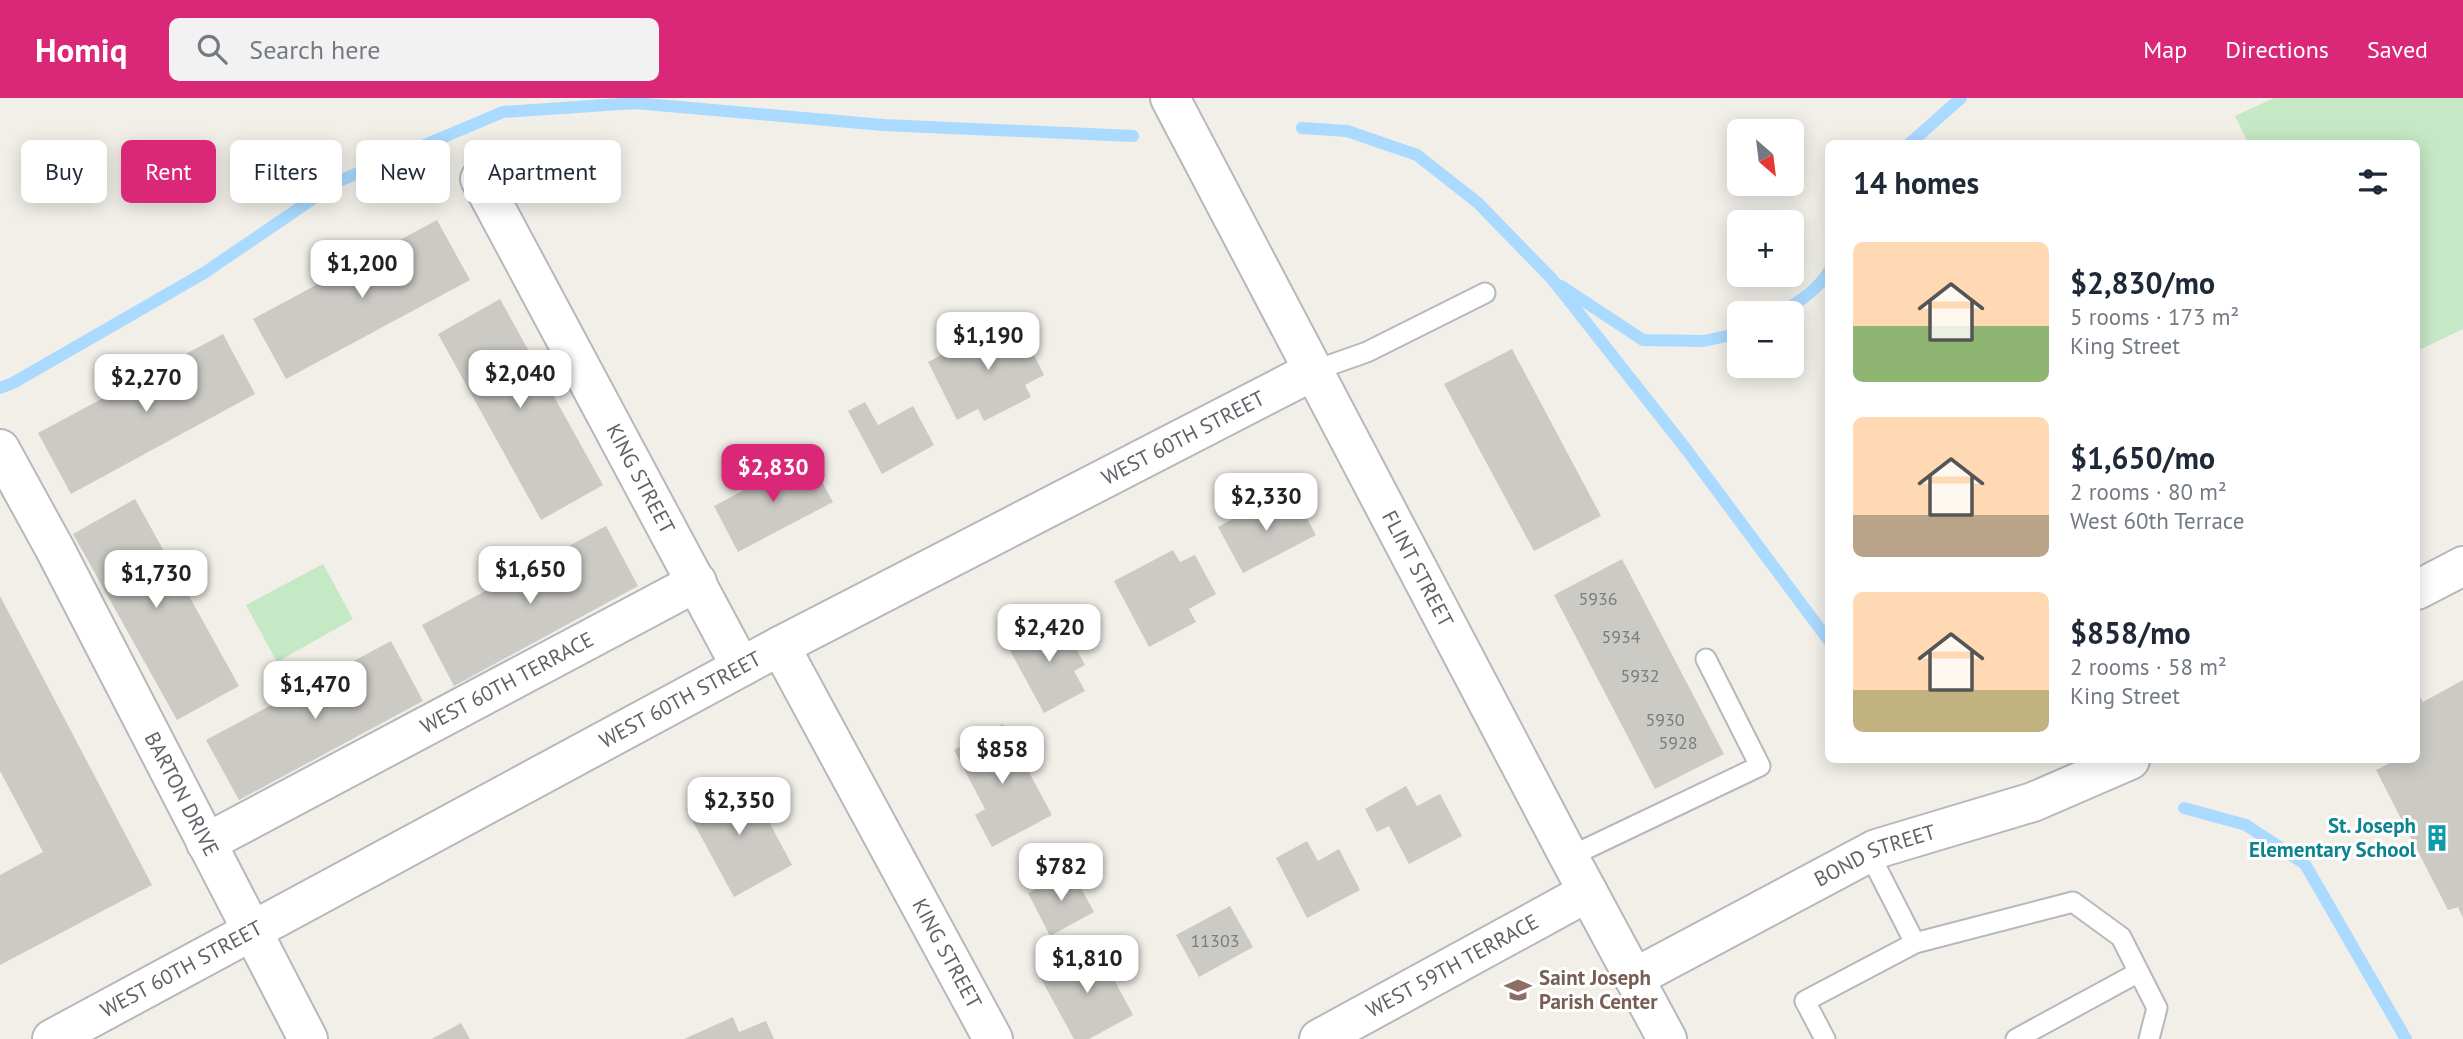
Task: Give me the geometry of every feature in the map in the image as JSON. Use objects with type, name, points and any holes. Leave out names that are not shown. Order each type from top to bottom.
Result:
[{"type":"street","name":"FLINT STREET","points":[[1170,98],[1667,1039]]},
{"type":"street","name":"KING STREET","points":[[493,203],[741,667]]},
{"type":"street","name":"WEST 60TH STREET","points":[[52,1039],[780,646],[1313,371]]},
{"type":"street","name":"BARTON DRIVE","points":[[0,449],[56,551],[308,1039]]},
{"type":"street","points":[[2420,588],[2463,565]]},
{"type":"street","name":"WEST 60TH TERRACE","points":[[206,843],[697,582]]},
{"type":"street","name":"KING STREET","points":[[780,646],[993,1039]]},
{"type":"street","name":"BOND STREET","points":[[1634,978],[1869,853],[2032,802],[2123,763]]},
{"type":"street","name":"WEST 59TH TERRACE","points":[[1319,1039],[1588,892]]},
{"type":"lane","points":[[1313,371],[1367,352],[1485,293]]},
{"type":"lane","points":[[1569,857],[1760,766],[1706,659]]},
{"type":"lane","points":[[1869,853],[1915,943]]},
{"type":"lane","points":[[1825,1039],[1805,1001],[1915,943],[2073,902],[2121,937],[2157,1008],[2149,1039]]},
{"type":"lane","points":[[2015,1039],[2139,972]]},
{"type":"green space","points":[[2274,98],[2463,98],[2463,329],[2420,350],[2420,140],[2247,140],[2235,116]]},
{"type":"green space","points":[[323,564],[353,619],[277,662],[246,605]]},
{"type":"building","points":[[437,220],[470,280],[286,379],[253,319]]},
{"type":"building","points":[[500,299],[603,485],[541,520],[438,334]]},
{"type":"building","points":[[1015,317],[1044,375],[1025,385],[1031,397],[984,421],[978,409],[957,420],[928,362]]},
{"type":"building","points":[[223,334],[255,394],[71,494],[38,433]]},
{"type":"building","points":[[1512,349],[1601,516],[1534,551],[1444,384]]},
{"type":"building","points":[[865,402],[878,425],[913,406],[934,445],[882,474],[848,411]]},
{"type":"building","points":[[808,456],[833,502],[738,552],[714,506]]},
{"type":"building","points":[[1273,497],[1279,509],[1296,499],[1316,535],[1243,573],[1218,527]]},
{"type":"building","points":[[135,499],[239,686],[177,720],[73,534]]},
{"type":"building","points":[[606,526],[638,586],[454,686],[422,625]]},
{"type":"building","points":[[1173,550],[1180,562],[1195,555],[1216,594],[1189,609],[1196,622],[1149,647],[1114,581]]},
{"type":"building","points":[[1622,559],[1724,754],[1655,789],[1554,595]]},
{"type":"building","points":[[0,596],[152,885],[0,965],[0,875],[43,852],[0,771]]},
{"type":"building","points":[[1059,617],[1085,665],[1074,671],[1085,691],[1044,713],[1007,645]]},
{"type":"building","points":[[391,641],[423,701],[239,800],[206,740]]},
{"type":"building","name":"St. Joseph Elementary School","points":[[2463,680],[2463,918],[2458,907],[2448,910],[2376,770],[2390,763],[2420,763],[2420,697],[2423,702]]},
{"type":"building","points":[[1003,724],[1052,815],[992,847],[975,815],[985,809],[954,750]]},
{"type":"building","points":[[745,777],[792,865],[734,897],[686,809]]},
{"type":"building","points":[[1406,786],[1417,806],[1440,794],[1462,836],[1409,864],[1389,826],[1377,832],[1365,809]]},
{"type":"building","points":[[1307,841],[1318,861],[1339,849],[1360,890],[1307,918],[1276,858]]},
{"type":"building","points":[[1071,870],[1094,912],[1050,936],[1028,893]]},
{"type":"building","points":[[1230,906],[1253,947],[1199,977],[1176,935]]},
{"type":"building","points":[[1096,946],[1133,1015],[1089,1039],[1074,1039],[1040,977]]},
{"type":"building","points":[[733,1017],[739,1032],[766,1021],[774,1039],[684,1039]]},
{"type":"building","points":[[461,1023],[470,1039],[432,1039]]},
{"type":"waterway","points":[[1914,140],[1961,98]]},
{"type":"waterway","points":[[0,388],[204,273],[339,181],[503,112],[635,103],[883,125],[1133,136]]},
{"type":"waterway","points":[[1302,128],[1347,131],[1417,155],[1478,203],[1552,279],[1686,449],[1825,636]]},
{"type":"waterway","points":[[1799,301],[1825,277]]},
{"type":"waterway","points":[[1561,286],[1643,340],[1704,341],[1727,336]]},
{"type":"waterway","points":[[2184,808],[2246,825],[2305,864],[2406,1039]]},
{"type":"place","name":"St. Joseph Elementary School","points":[[2437,838]]},
{"type":"place","name":"Saint Joseph Parish Center","points":[[1518,990]]}]
